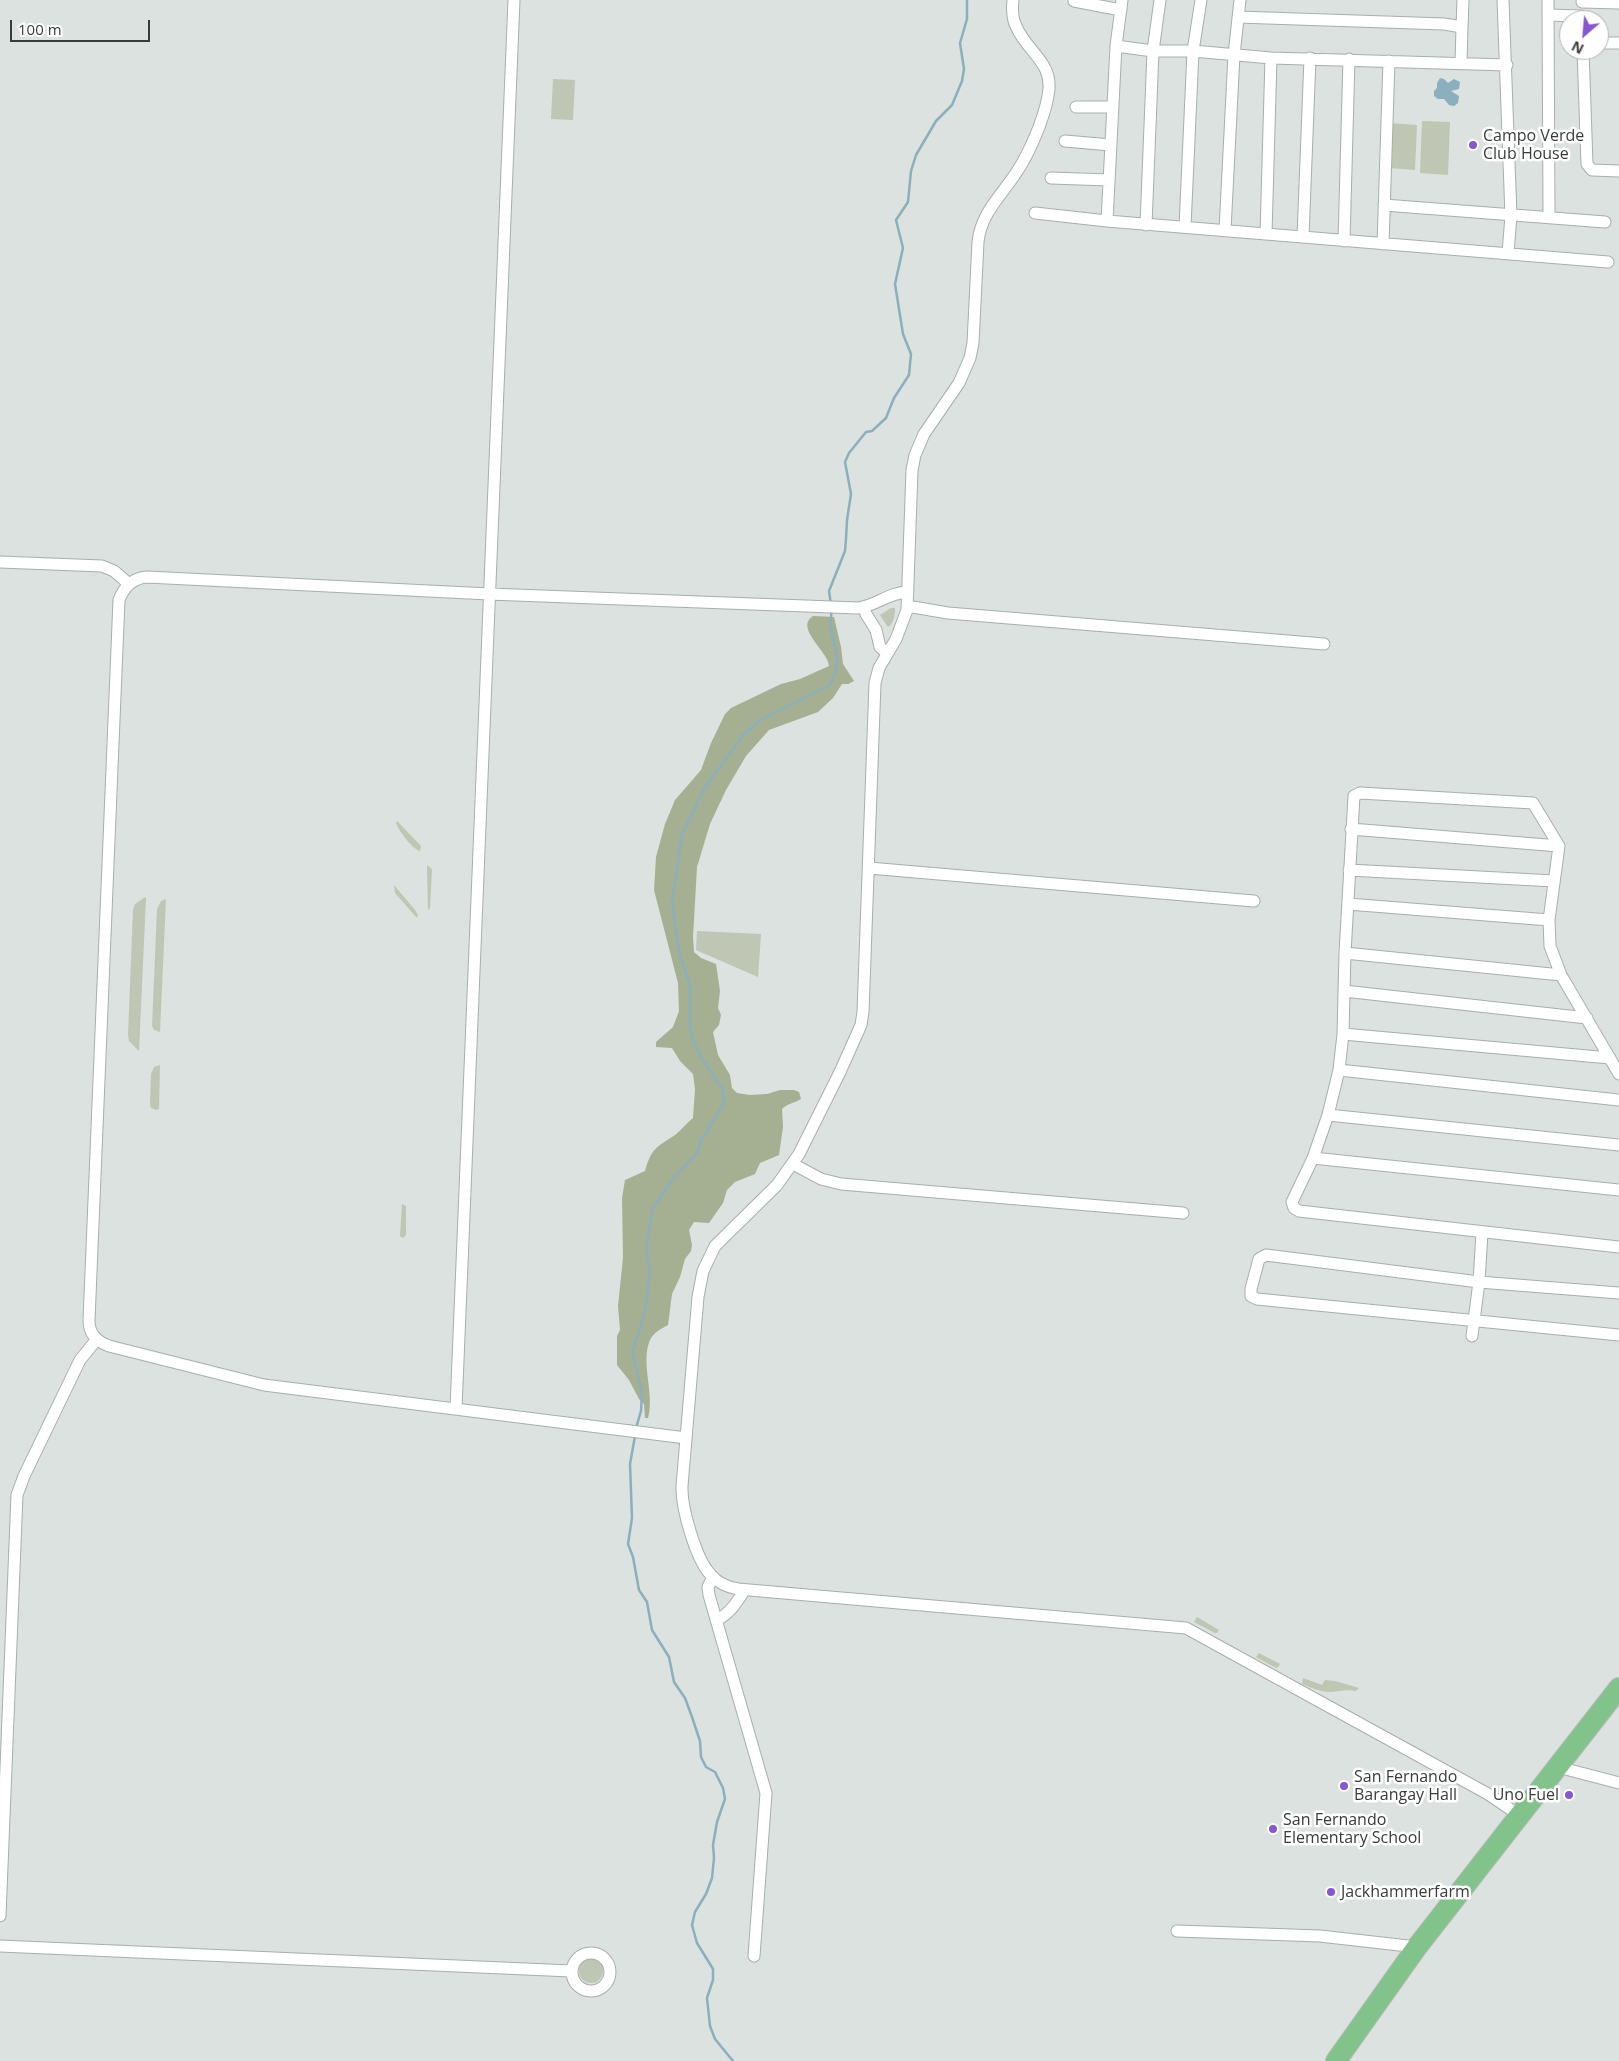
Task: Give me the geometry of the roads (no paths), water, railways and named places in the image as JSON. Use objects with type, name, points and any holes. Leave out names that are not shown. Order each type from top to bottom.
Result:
[{"type":"highway","points":[[1336,2061],[1417,1947],[1619,1688]]},
{"type":"street","points":[[456,1409],[514,0]]},
{"type":"street","points":[[1013,0],[1012,12],[1015,24],[1043,63],[1048,77],[1049,95],[1040,122],[1022,162],[992,204],[981,228],[978,242],[973,343],[970,358],[959,383],[924,434],[915,455],[912,470],[907,606],[899,631],[877,672],[875,683],[862,1022],[836,1080],[793,1164],[771,1192],[724,1236],[705,1264],[698,1296],[682,1493],[683,1507],[706,1570],[726,1586],[744,1591],[1186,1628],[1432,1762],[1492,1796],[1519,1814]]},
{"type":"street","points":[[1146,224],[1154,51],[1160,0]]},
{"type":"street","points":[[1185,227],[1193,51],[1200,0]]},
{"type":"street","points":[[1225,230],[1234,55],[1240,0]]},
{"type":"street","points":[[1461,63],[1464,0]]},
{"type":"street","points":[[1503,0],[1507,65],[1511,216],[1508,253]]},
{"type":"street","points":[[1548,0],[1549,216]]},
{"type":"street","points":[[1074,1],[1121,5],[1116,46],[1107,221]]},
{"type":"street","points":[[1582,1],[1619,3]]},
{"type":"street","points":[[1548,15],[1559,16]]},
{"type":"street","points":[[1238,16],[1444,24],[1462,27]]},
{"type":"street","points":[[1116,46],[1154,51],[1193,51],[1271,58],[1507,65]]},
{"type":"street","points":[[1266,234],[1271,58]]},
{"type":"street","points":[[1303,237],[1310,58]]},
{"type":"street","points":[[1344,241],[1349,59]]},
{"type":"street","points":[[1583,60],[1587,164],[1592,170],[1619,171]]},
{"type":"street","points":[[1383,244],[1389,61]]},
{"type":"street","points":[[1076,107],[1113,107]]},
{"type":"street","points":[[1064,141],[1111,145]]},
{"type":"street","points":[[1051,178],[1109,180]]},
{"type":"street","points":[[1384,205],[1511,216],[1549,216],[1605,222]]},
{"type":"street","points":[[1035,213],[1107,221],[1608,262]]},
{"type":"street","points":[[0,562],[102,566],[114,571],[129,584]]},
{"type":"street","points":[[686,1438],[264,1385],[112,1347],[97,1339],[90,1331],[119,600],[129,584],[136,579],[147,577],[489,594],[843,607],[874,605],[895,593],[908,592]]},
{"type":"street","points":[[907,606],[948,613],[1324,644]]},
{"type":"street","points":[[864,607],[876,630],[880,647],[887,653]]},
{"type":"street","points":[[1619,1074],[1561,975],[1550,946],[1549,920],[1559,846],[1533,803],[1360,793],[1354,796],[1352,799],[1343,1034],[1339,1070],[1328,1115],[1314,1158],[1292,1202],[1294,1208],[1299,1211],[1619,1247]]},
{"type":"street","points":[[1351,829],[1559,846]]},
{"type":"street","points":[[869,868],[1254,901]]},
{"type":"street","points":[[1349,870],[1554,881]]},
{"type":"street","points":[[1348,904],[1549,920]]},
{"type":"street","points":[[1345,953],[1561,975]]},
{"type":"street","points":[[1344,991],[1587,1018]]},
{"type":"street","points":[[1343,1034],[1610,1058]]},
{"type":"street","points":[[1339,1070],[1619,1100]]},
{"type":"street","points":[[1328,1115],[1619,1145]]},
{"type":"street","points":[[1314,1158],[1619,1190]]},
{"type":"street","points":[[793,1164],[821,1179],[841,1184],[1183,1213]]},
{"type":"street","points":[[1472,1336],[1479,1282],[1482,1232]]},
{"type":"street","points":[[1619,1293],[1479,1282],[1266,1255],[1259,1259],[1251,1288],[1252,1296],[1257,1299],[1619,1335]]},
{"type":"street","points":[[0,1916],[17,1495],[24,1476],[80,1360],[97,1339]]},
{"type":"street","points":[[713,1577],[708,1590],[766,1793],[754,1956]]},
{"type":"street","points":[[716,1620],[724,1616],[732,1608],[744,1591]]},
{"type":"street","points":[[1558,1767],[1619,1783]]},
{"type":"street","points":[[1177,1931],[1320,1936],[1417,1947]]},
{"type":"street","points":[[0,1946],[571,1971]]},
{"type":"water","points":[[1440,78],[1448,83],[1454,79],[1460,82],[1459,89],[1451,91],[1459,96],[1458,103],[1454,106],[1449,105],[1444,99],[1438,99],[1434,96],[1434,91]]},
{"type":"waterway","points":[[831,605],[829,591],[845,551],[851,494],[845,462],[849,453],[866,432],[872,431],[886,418],[894,398],[909,375],[911,354],[903,334],[895,284],[903,248],[896,220],[908,202],[911,171],[916,155],[936,121],[952,105],[962,81],[964,69],[960,43],[967,19],[967,0]]},
{"type":"waterway","points":[[636,1428],[641,1411],[642,1393],[632,1352],[646,1306],[650,1270],[647,1257],[647,1243],[653,1208],[671,1181],[697,1153],[701,1141],[724,1103],[723,1090],[701,1057],[692,1038],[690,1027],[690,984],[679,952],[672,902],[682,834],[704,789],[743,735],[760,720],[828,686],[833,678],[837,664],[832,635],[831,610]]},
{"type":"waterway","points":[[635,1436],[630,1464],[632,1518],[628,1544],[633,1557],[639,1590],[647,1602],[652,1630],[669,1657],[674,1682],[685,1698],[700,1741],[701,1757],[706,1767],[715,1772],[723,1788],[725,1799],[717,1822],[713,1845],[712,1878],[706,1894],[695,1912],[692,1925],[697,1943],[713,1969],[713,1980],[707,1998],[710,2026],[715,2039],[733,2061]]},
{"type":"place","name":"Campo Verde Club House","points":[[1473,145]]},
{"type":"place","name":"San Fernando Barangay Hall","points":[[1344,1786]]},
{"type":"place","name":"Uno Fuel","points":[[1569,1795]]},
{"type":"place","name":"San Fernando Elementary School","points":[[1273,1829]]},
{"type":"place","name":"Jackhammerfarm","points":[[1331,1892]]}]
